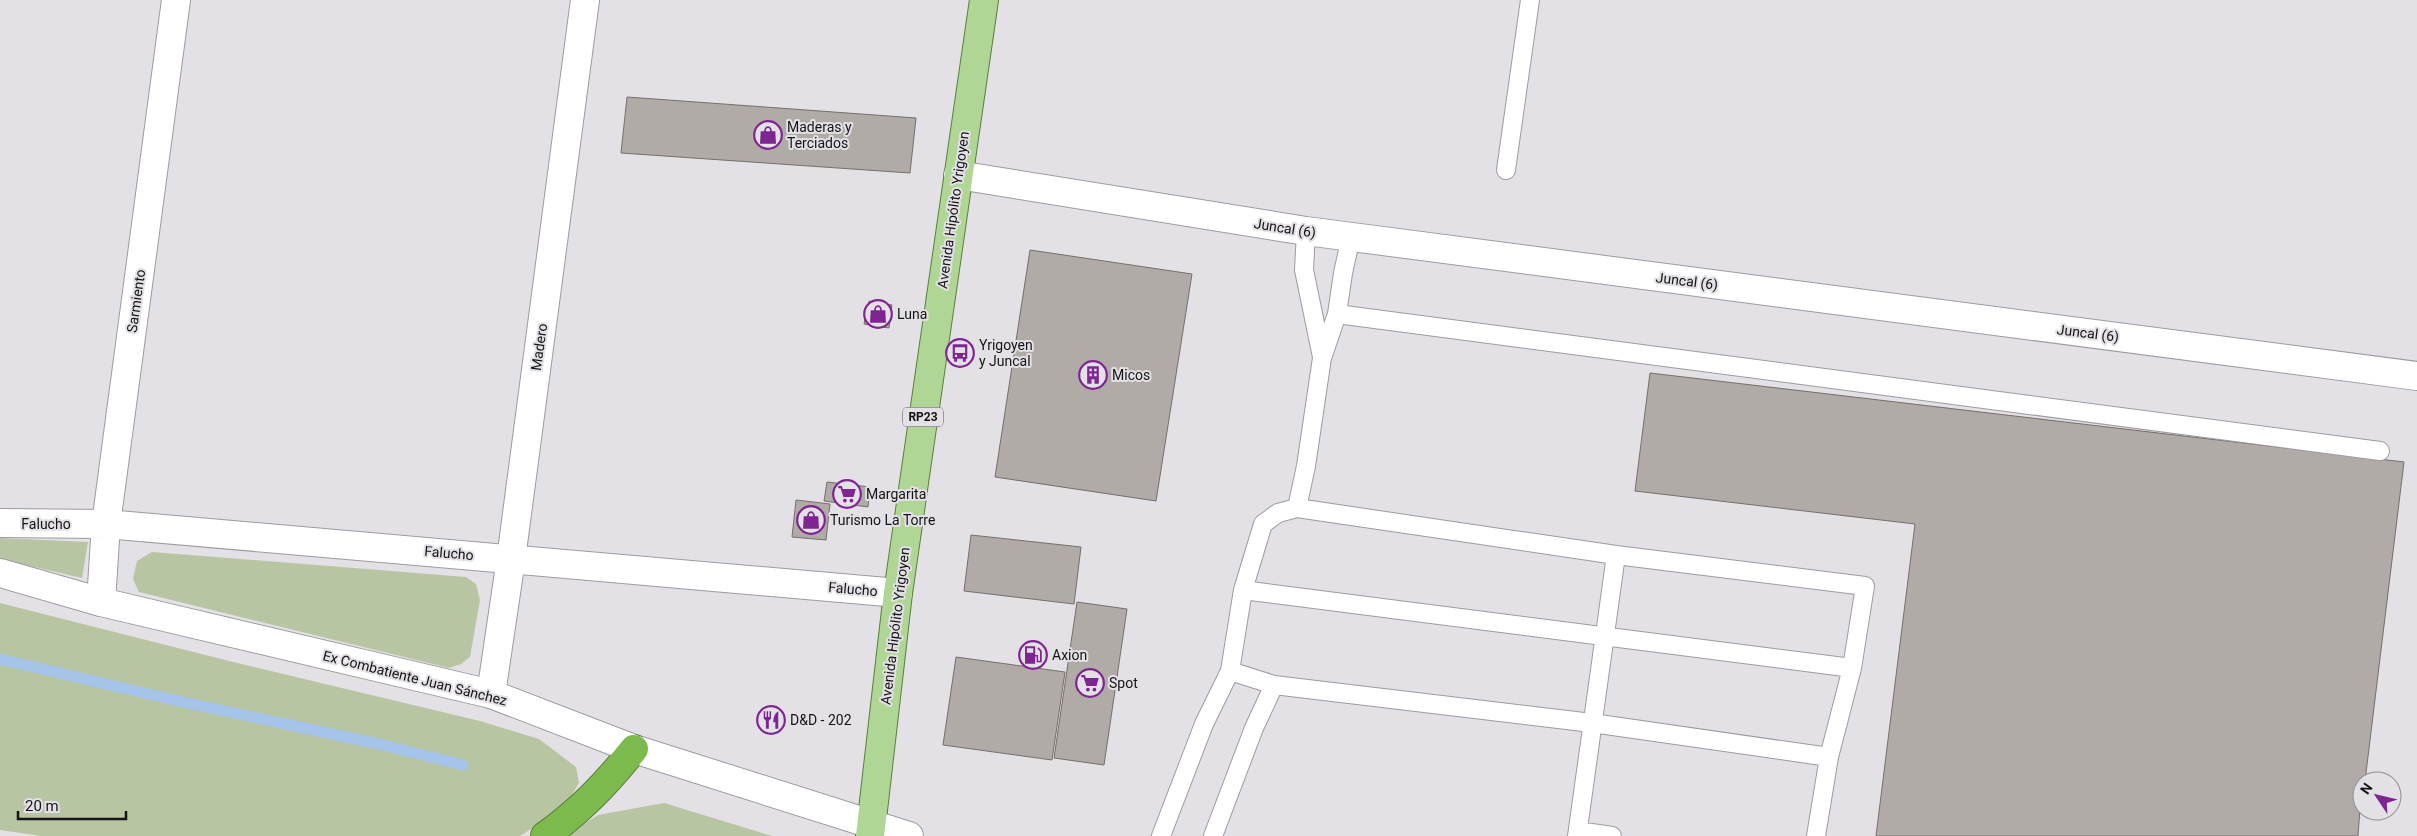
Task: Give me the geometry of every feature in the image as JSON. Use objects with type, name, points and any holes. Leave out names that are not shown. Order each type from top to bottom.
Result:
[{"type":"highway","points":[[545,836],[572,816],[602,788],[634,749]]},
{"type":"main road","name":"Avenida Hipólito Yrigoyen","points":[[870,831],[898,593],[984,0]]},
{"type":"street","name":"Sarmiento","points":[[101,602],[106,524],[176,0]]},
{"type":"street","name":"Madero","points":[[491,694],[511,559],[585,0]]},
{"type":"street","name":"Juncal (6)","points":[[958,176],[1306,231],[2417,376]]},
{"type":"street","name":"Falucho","points":[[0,523],[106,524],[898,593]]},
{"type":"street","name":"Ex Combatiente Juan Sánchez","points":[[0,573],[101,602],[491,694],[634,749],[870,831],[909,836]]},
{"type":"lane","points":[[1506,170],[1530,0]]},
{"type":"lane","points":[[1306,231],[1304,270],[1322,358]]},
{"type":"lane","points":[[1296,508],[1306,466],[1322,358],[1337,314],[1351,237]]},
{"type":"lane","points":[[1337,314],[2380,451]]},
{"type":"lane","points":[[1161,836],[1204,724],[1230,670],[1243,590],[1263,524],[1278,512],[1296,508],[1616,555],[1865,586],[1852,668],[1829,757],[1816,836]]},
{"type":"lane","points":[[1612,836],[1578,834],[1616,555]]},
{"type":"lane","points":[[1243,590],[1852,668]]},
{"type":"lane","points":[[1230,670],[1274,685],[1592,724],[1829,757]]},
{"type":"lane","points":[[1213,836],[1254,728],[1274,685]]},
{"type":"green space","points":[[0,538],[88,542],[82,578],[0,559]]},
{"type":"green space","points":[[152,552],[466,577],[476,584],[480,600],[470,657],[461,664],[449,668],[139,592],[133,579],[137,561]]},
{"type":"green space","points":[[0,603],[229,661],[480,721],[539,739],[576,767],[579,783],[564,808],[520,836],[41,836],[0,830]]},
{"type":"green space","points":[[664,803],[772,836],[566,836],[598,815]]},
{"type":"building","name":"Maderas y Terciados","points":[[627,97],[916,118],[910,173],[621,153]]},
{"type":"building","name":"Micos","points":[[1030,250],[1192,274],[1156,501],[995,477]]},
{"type":"building","name":"Luna","points":[[869,301],[892,305],[889,328],[864,324]]},
{"type":"building","points":[[1650,373],[2404,462],[2366,771],[2352,771],[2352,821],[2359,821],[2358,836],[1876,836],[1915,524],[1635,491]]},
{"type":"building","name":"Margarita","points":[[827,482],[870,487],[868,507],[824,501]]},
{"type":"building","name":"Turismo La Torre","points":[[796,500],[830,504],[826,540],[792,537]]},
{"type":"building","points":[[971,535],[1081,547],[1074,604],[964,591]]},
{"type":"building","name":"Spot","points":[[1077,602],[1127,609],[1104,765],[1054,758]]},
{"type":"building","points":[[956,657],[1065,672],[1052,760],[943,745]]},
{"type":"waterway","points":[[0,659],[187,703],[379,744],[463,765]]},
{"type":"place","name":"Maderas y Terciados","points":[[768,135]]},
{"type":"place","name":"Luna","points":[[878,314]]},
{"type":"place","name":"Yrigoyen y Juncal","points":[[960,353]]},
{"type":"place","name":"Micos","points":[[1093,375]]},
{"type":"place","name":"Margarita","points":[[847,494]]},
{"type":"place","name":"Turismo La Torre","points":[[811,520]]},
{"type":"place","name":"Axion","points":[[1033,655]]},
{"type":"place","name":"Spot","points":[[1090,683]]},
{"type":"place","name":"D&D - 202","points":[[771,720]]}]
